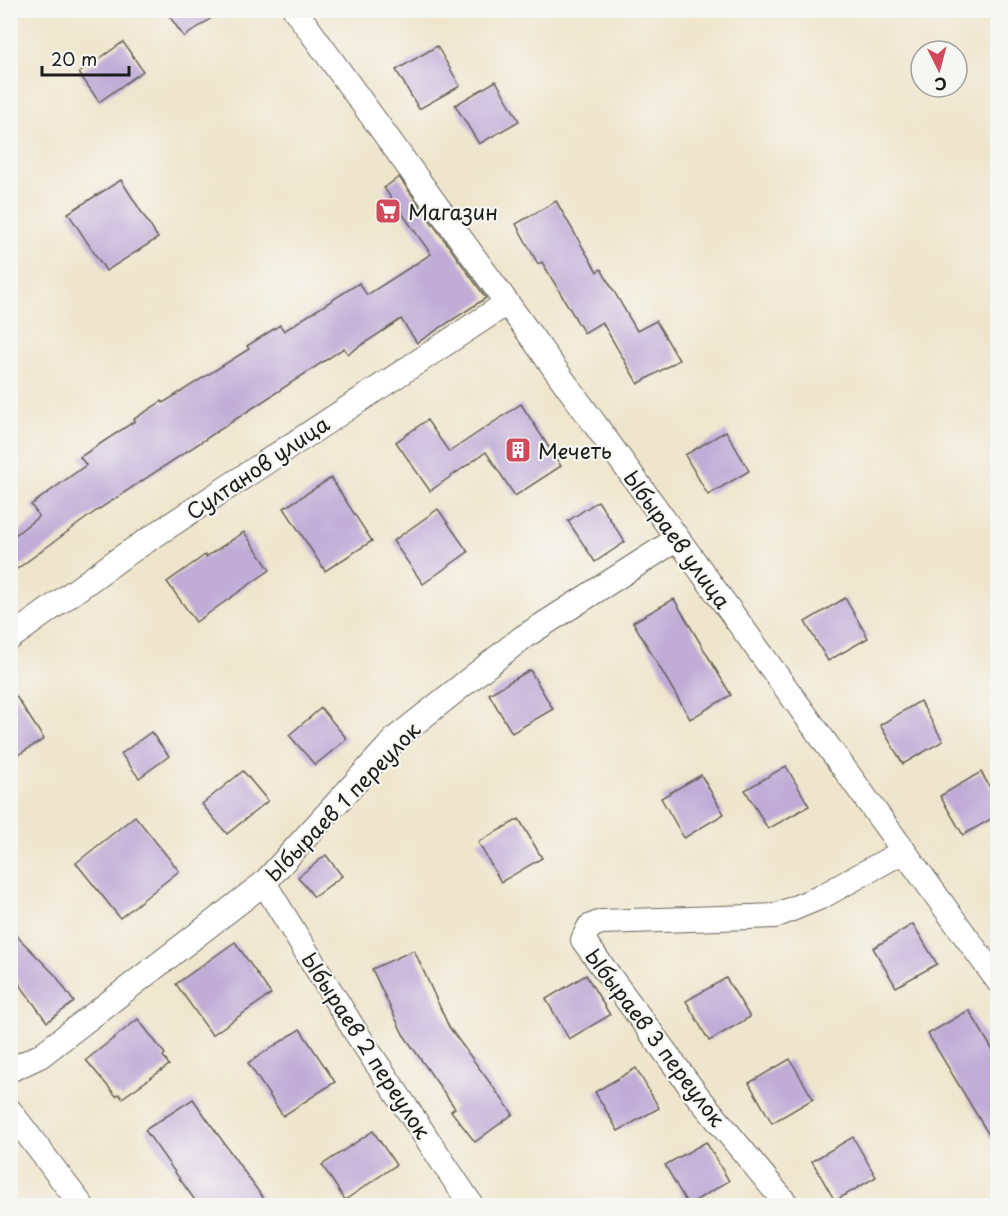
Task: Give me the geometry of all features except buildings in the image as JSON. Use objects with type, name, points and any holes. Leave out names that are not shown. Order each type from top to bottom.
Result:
[{"type":"street","name":"Ыбыраев улица","points":[[295,10],[998,981]]},
{"type":"street","name":"Султанов улица","points":[[10,638],[122,556],[507,303]]},
{"type":"street","name":"Ыбыраев 1 переулок","points":[[10,1070],[40,1056],[264,883],[396,738],[522,638],[677,539]]},
{"type":"street","name":"Ыбыраев 3 переулок","points":[[788,1206],[696,1094],[583,940],[589,927],[601,922],[775,916],[821,897],[904,852]]},
{"type":"street","name":"Ыбыраев 2 переулок","points":[[264,883],[356,1031],[472,1206]]},
{"type":"street","points":[[10,1111],[82,1206]]},
{"type":"place","name":"Магазин","points":[[388,211]]},
{"type":"place","name":"Мечеть","points":[[518,450]]}]
